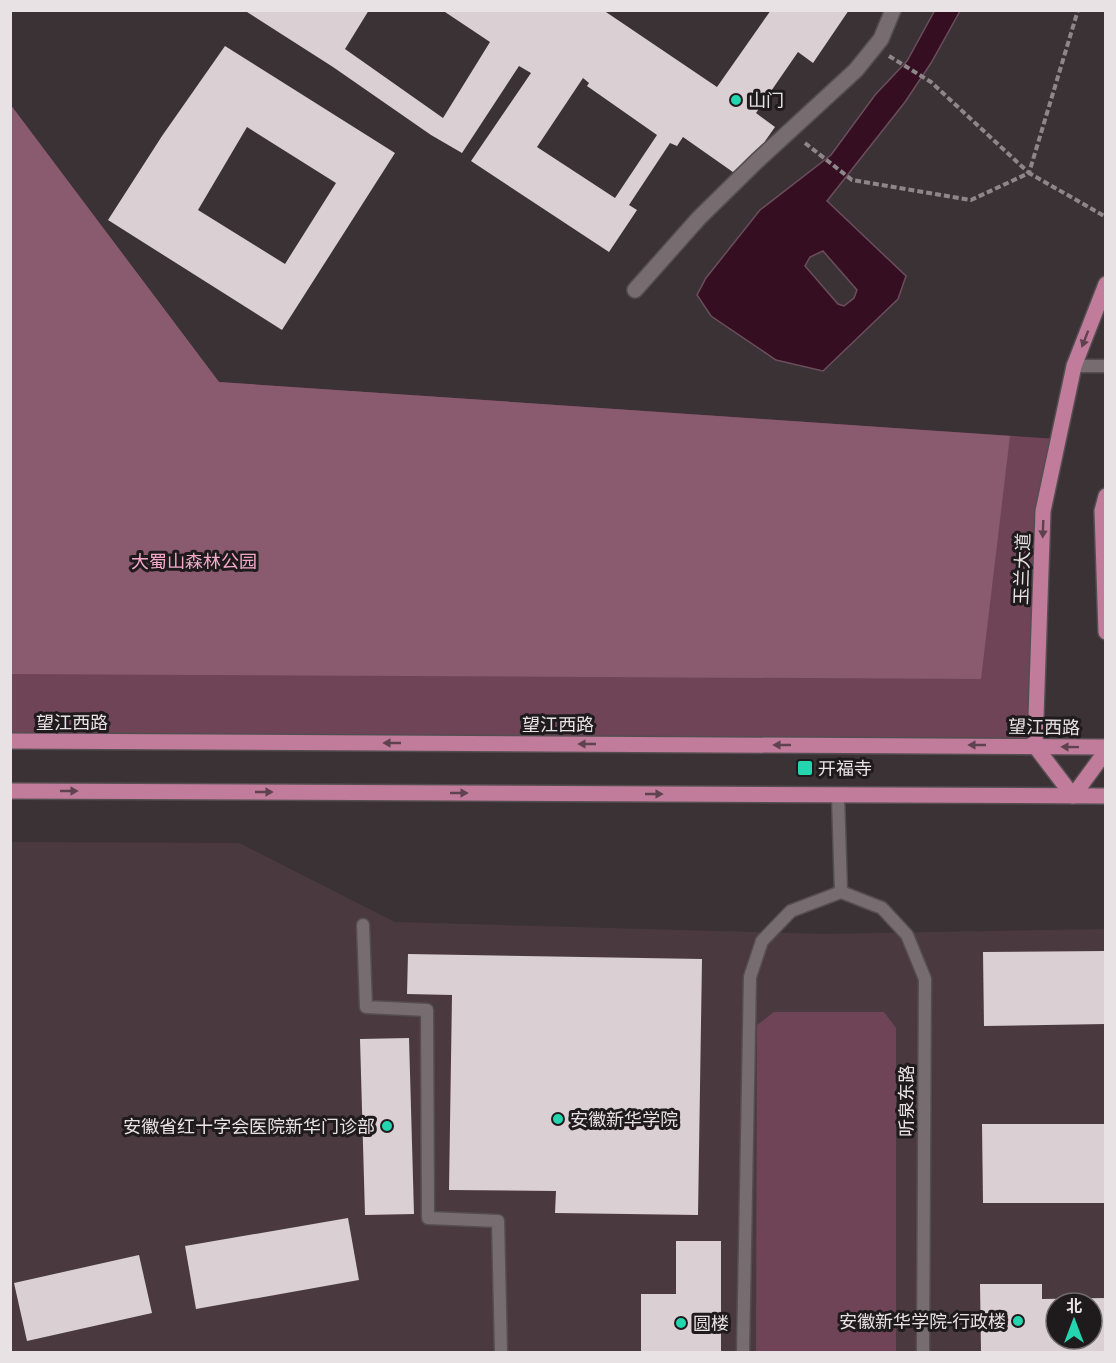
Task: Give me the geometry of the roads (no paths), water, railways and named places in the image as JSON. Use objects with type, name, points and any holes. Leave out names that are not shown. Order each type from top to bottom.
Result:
[{"type":"main road","name":"玉兰大道","points":[[1035,746],[1043,511],[1074,366],[1106,284]]},
{"type":"main road","points":[[1106,496],[1102,511],[1106,632]]},
{"type":"main road","name":"望江西路","points":[[10,741],[1035,746],[1106,749]]},
{"type":"main road","points":[[1035,746],[1073,796]]},
{"type":"main road","points":[[1073,796],[1106,749]]},
{"type":"main road","points":[[10,791],[1106,796]]},
{"type":"street","points":[[635,290],[699,218],[856,70],[881,39],[893,10]]},
{"type":"lane","points":[[1074,366],[1106,366]]},
{"type":"lane","points":[[743,1353],[750,977],[762,941],[791,911],[841,892],[838,795]]},
{"type":"lane","name":"听泉东路","points":[[841,892],[882,908],[907,935],[925,979],[923,1353]]},
{"type":"lane","points":[[363,925],[366,1007],[427,1010],[428,1218],[498,1221],[501,1353]]},
{"type":"place","name":"山门","points":[[736,100]]},
{"type":"place","name":"开福寺","points":[[805,768]]},
{"type":"place","name":"安徽新华学院","points":[[558,1119]]},
{"type":"place","name":"安徽省红十字会医院新华门诊部","points":[[387,1126]]},
{"type":"place","name":"安徽新华学院-行政楼","points":[[1018,1321]]},
{"type":"place","name":"圆楼","points":[[681,1323]]},
{"type":"park label","name":"大蜀山森林公园","points":[[194,561]]}]
